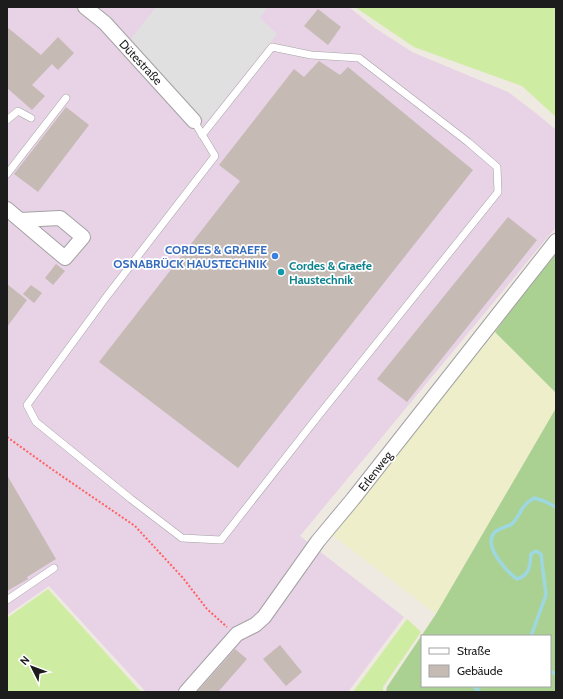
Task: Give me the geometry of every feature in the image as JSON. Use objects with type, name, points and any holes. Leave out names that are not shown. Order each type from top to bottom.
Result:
[{"type":"street","name":"Dütestraße","points":[[85,7],[104,23],[194,121]]},
{"type":"street","points":[[7,209],[20,220]]},
{"type":"street","name":"Erlenweg","points":[[186,692],[238,634],[255,625],[264,617],[318,541],[353,499],[556,241]]},
{"type":"lane","points":[[194,121],[202,136],[215,156],[107,296],[27,405],[36,422],[182,538],[221,540],[498,192],[497,167],[468,142],[359,58],[311,55],[272,47],[202,136]]},
{"type":"lane","points":[[7,174],[66,98]]},
{"type":"lane","points":[[7,120],[18,112],[31,118]]},
{"type":"lane","points":[[7,600],[54,568]]},
{"type":"path","points":[[7,437],[135,526],[183,578],[207,609],[238,634]]},
{"type":"shaded area","points":[[7,7],[349,7],[375,28],[412,52],[508,92],[556,130],[556,227],[300,536],[404,617],[348,692],[146,692],[49,586],[7,615]]},
{"type":"shaded area","points":[[156,7],[263,7],[266,10],[260,18],[277,34],[206,122],[131,39]]},
{"type":"green space","points":[[355,7],[556,7],[556,117],[522,86],[414,47]]},
{"type":"green space","points":[[556,250],[556,393],[495,332]]},
{"type":"green space","points":[[495,332],[556,393],[556,408],[436,614],[331,534]]},
{"type":"green space","points":[[556,408],[556,692],[386,692],[387,687],[421,636],[421,687],[551,687],[551,635],[422,635],[436,614]]},
{"type":"green space","points":[[48,589],[141,692],[7,692],[7,618]]},
{"type":"green space","points":[[407,619],[421,632],[383,687],[383,692],[353,692]]},
{"type":"building","points":[[318,9],[341,27],[328,45],[304,26]]},
{"type":"building","points":[[7,27],[41,55],[58,37],[74,53],[58,70],[52,64],[32,85],[45,96],[32,110],[7,88]]},
{"type":"building","name":"Cordes & Graefe Haustechnik","points":[[319,61],[340,75],[348,67],[473,170],[238,468],[99,362],[240,181],[219,165],[294,69],[304,77]]},
{"type":"building","points":[[66,107],[89,125],[38,192],[14,174]]},
{"type":"building","points":[[508,217],[537,240],[407,402],[377,379]]},
{"type":"building","points":[[56,264],[65,271],[53,285],[45,278]]},
{"type":"building","points":[[7,284],[27,300],[7,327]]},
{"type":"building","points":[[31,285],[42,293],[34,303],[23,294]]},
{"type":"building","points":[[7,475],[56,559],[27,577],[28,579],[7,591]]},
{"type":"building","points":[[280,645],[302,672],[286,686],[263,659]]},
{"type":"building","points":[[235,649],[247,659],[218,692],[197,692]]},
{"type":"waterway","points":[[531,635],[546,595],[541,554],[536,551],[531,554],[530,566],[527,572],[525,575],[517,579],[502,565],[494,551],[491,538],[496,531],[513,523],[526,504],[534,498],[556,507]]},
{"type":"waterway","points":[[551,672],[556,674]]},
{"type":"waterway","points":[[474,687],[480,692]]},
{"type":"place","name":"CORDES & GRAEFE OSNABRÜCK HAUSTECHNIK","points":[[275,256]]},
{"type":"place","name":"Cordes & Graefe Haustechnik","points":[[281,272]]}]
